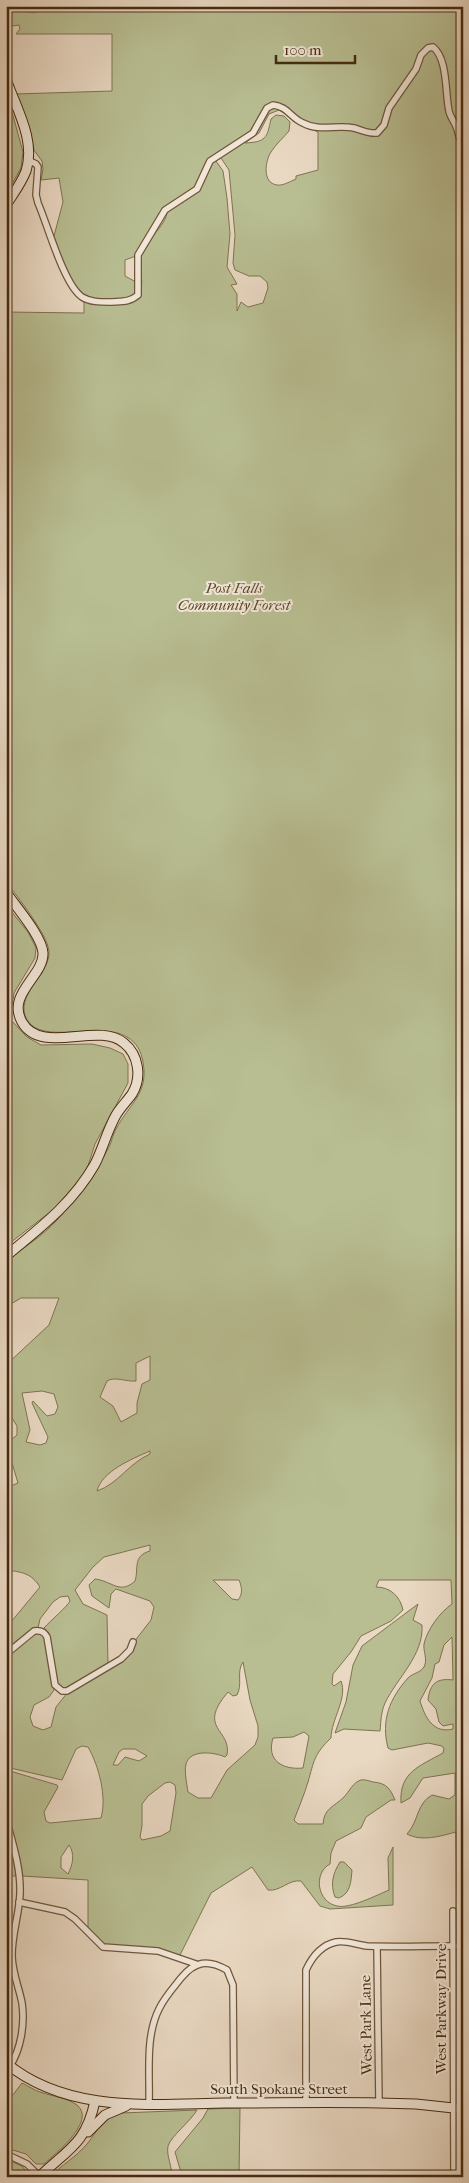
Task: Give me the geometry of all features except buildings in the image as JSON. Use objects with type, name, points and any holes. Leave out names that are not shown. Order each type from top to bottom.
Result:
[{"type":"street","points":[[28,160],[38,167],[36,195],[38,203],[63,268],[76,291],[89,300],[126,302],[138,295],[138,255],[165,210],[178,199],[197,189],[210,161],[253,133],[267,108],[273,105],[283,107],[297,120],[312,127],[353,128],[367,133],[377,133],[384,125],[389,108],[413,74],[421,55],[428,48],[433,47],[438,53],[444,69],[450,116],[456,125],[459,139],[463,142]]},
{"type":"street","points":[[6,78],[27,135],[28,160],[21,182],[6,205]]},
{"type":"street","points":[[6,892],[37,938],[43,954],[42,961],[20,997],[18,1008],[22,1023],[30,1031],[50,1037],[93,1035],[115,1037],[124,1042],[131,1050],[136,1059],[138,1070],[133,1093],[117,1114],[101,1151],[81,1185],[50,1221],[6,1256]]},
{"type":"street","points":[[6,1654],[34,1631],[45,1632],[55,1685],[62,1691],[74,1687],[121,1659],[130,1650],[133,1642]]},
{"type":"street","points":[[6,1819],[19,1870],[19,1902],[13,1936],[12,1956],[22,2009],[19,2046],[8,2064]]},
{"type":"street","points":[[19,1902],[65,1912],[75,1918],[103,1947],[158,1951],[196,1964],[210,1963],[228,1970],[233,1985],[234,2103]]},
{"type":"street","name":"West Parkway Drive","points":[[453,1910],[458,2109],[454,2177]]},
{"type":"street","points":[[306,2102],[306,1970],[310,1961],[322,1949],[338,1941],[377,1946],[454,1946]]},
{"type":"street","name":"West Park Lane","points":[[377,1946],[379,2103]]},
{"type":"street","points":[[149,2104],[150,2044],[155,2018],[170,1991],[196,1964]]},
{"type":"street","name":"South Spokane Street","points":[[8,2064],[39,2084],[73,2096],[95,2101],[131,2104],[379,2103],[416,2104],[458,2109]]},
{"type":"street","points":[[77,2142],[87,2129],[95,2101]]},
{"type":"street","points":[[6,2154],[27,2164],[39,2176],[105,2115],[131,2104]]},
{"type":"green space","name":"Post Falls Community Forest","points":[[45,6],[463,6],[463,2104],[459,2103],[456,1832],[425,1838],[407,1834],[414,1824],[420,1808],[427,1799],[432,1795],[449,1799],[455,1795],[455,1773],[423,1778],[410,1798],[401,1803],[401,1792],[407,1777],[419,1766],[443,1753],[444,1749],[442,1746],[428,1743],[392,1750],[388,1748],[386,1738],[386,1720],[391,1702],[408,1678],[421,1671],[424,1667],[426,1661],[424,1644],[428,1633],[439,1616],[452,1604],[451,1580],[379,1580],[376,1587],[381,1587],[394,1593],[403,1610],[391,1621],[361,1636],[333,1674],[332,1684],[334,1686],[341,1681],[343,1688],[341,1702],[331,1738],[315,1758],[294,1820],[298,1824],[323,1824],[327,1811],[344,1797],[351,1787],[361,1780],[387,1787],[395,1800],[391,1800],[366,1817],[361,1828],[336,1841],[331,1853],[330,1864],[325,1868],[319,1880],[325,1899],[337,1906],[363,1901],[389,1890],[388,1858],[393,1847],[393,1905],[330,1909],[320,1906],[301,1881],[268,1890],[252,1867],[211,1893],[180,1955],[157,1949],[104,1945],[88,1930],[88,1880],[22,1876],[6,1812],[6,1771],[57,1785],[58,1787],[44,1812],[46,1821],[50,1823],[101,1818],[103,1801],[99,1772],[88,1747],[82,1746],[76,1749],[62,1780],[6,1767],[6,1656],[35,1633],[43,1634],[54,1690],[49,1697],[34,1705],[30,1717],[33,1726],[43,1730],[51,1727],[56,1707],[68,1692],[127,1657],[134,1642],[151,1620],[154,1607],[150,1601],[116,1589],[111,1594],[109,1608],[92,1596],[89,1585],[95,1579],[120,1587],[130,1585],[135,1581],[138,1560],[144,1553],[150,1551],[150,1545],[104,1557],[93,1567],[75,1590],[83,1604],[107,1615],[108,1664],[67,1689],[62,1689],[56,1685],[49,1636],[44,1628],[68,1604],[70,1601],[68,1596],[60,1597],[53,1602],[40,1619],[38,1628],[6,1652],[6,1628],[40,1587],[26,1574],[6,1570],[6,1488],[18,1483],[12,1463],[6,1457],[6,1444],[17,1435],[17,1426],[6,1409],[6,1365],[49,1325],[59,1298],[21,1298],[6,1307],[6,1260],[46,1231],[85,1185],[104,1157],[121,1120],[141,1091],[144,1073],[140,1051],[127,1037],[116,1032],[46,1031],[35,1027],[27,1020],[24,1011],[28,993],[48,960],[49,951],[47,943],[37,925],[6,881],[6,312],[84,313],[84,302],[124,304],[134,301],[141,292],[140,262],[143,249],[165,220],[167,213],[167,206],[159,213],[136,256],[125,260],[125,276],[136,282],[137,293],[127,300],[98,300],[84,295],[72,281],[64,266],[54,236],[63,202],[59,178],[41,180],[42,161],[34,150],[27,123],[15,94],[112,91],[112,34],[16,34],[20,29],[19,25],[6,27],[6,12],[22,11],[35,13]],"holes":[[[279,110],[293,121],[318,132],[318,170],[296,176],[296,179],[284,184],[277,185],[272,183],[267,176],[267,161],[273,149],[289,131],[290,122],[284,116],[276,115],[271,119],[267,135],[264,138],[257,142],[245,143],[259,133],[269,114]],[[221,158],[229,170],[235,235],[233,263],[235,270],[249,276],[260,276],[267,282],[268,288],[263,303],[248,307],[241,302],[237,311],[237,294],[231,285],[237,284],[227,267],[230,234],[223,171],[216,161]],[[150,1356],[150,1380],[142,1384],[137,1403],[137,1413],[121,1422],[113,1406],[100,1397],[107,1381],[117,1379],[136,1381],[136,1363]],[[42,1391],[54,1394],[58,1407],[55,1414],[47,1416],[33,1401],[32,1403],[48,1437],[46,1443],[40,1445],[26,1442],[30,1430],[22,1393]],[[150,1451],[150,1454],[111,1484],[97,1491],[105,1477],[127,1462]],[[213,1580],[239,1580],[242,1590],[238,1600],[232,1599]],[[452,1637],[453,1680],[443,1680],[435,1683],[430,1689],[428,1700],[436,1709],[439,1722],[443,1726],[453,1724],[453,1729],[446,1730],[435,1727],[424,1713],[420,1701],[432,1678],[435,1664],[439,1662],[444,1645]],[[243,1662],[250,1700],[258,1726],[258,1737],[255,1745],[227,1770],[211,1798],[198,1798],[188,1792],[185,1774],[186,1764],[188,1759],[197,1754],[209,1753],[225,1757],[227,1755],[225,1739],[217,1728],[215,1714],[219,1704],[228,1692],[233,1696],[237,1695]],[[304,1732],[309,1736],[303,1768],[289,1767],[278,1762],[274,1758],[271,1746],[273,1738],[293,1737]],[[123,1749],[135,1749],[147,1756],[139,1761],[125,1757],[118,1765],[113,1765],[119,1752]],[[170,1782],[175,1785],[176,1793],[170,1831],[161,1836],[142,1840],[140,1837],[142,1804],[148,1796],[165,1783]],[[69,1845],[73,1859],[68,1874],[61,1868],[61,1857]]]},
{"type":"green space","points":[[6,90],[23,152],[21,168],[6,195]]},
{"type":"green space","points":[[11,911],[28,932],[36,948],[35,958],[14,993],[10,1019],[27,1037],[41,1045],[92,1044],[110,1048],[123,1054],[128,1064],[128,1083],[95,1144],[86,1172],[70,1193],[54,1209],[6,1246],[6,913]]},
{"type":"green space","points":[[418,1604],[413,1620],[422,1625],[419,1646],[409,1666],[385,1703],[380,1731],[344,1729],[335,1733],[346,1702],[353,1665],[362,1646]]},
{"type":"green space","points":[[6,1829],[17,1876],[6,1876]]},
{"type":"green space","points":[[340,1862],[344,1862],[352,1870],[348,1890],[339,1898],[335,1897],[333,1892],[333,1883],[334,1874]]},
{"type":"green space","points":[[22,2083],[38,2091],[73,2103],[82,2112],[82,2120],[72,2137],[44,2164],[36,2164],[26,2154],[6,2148],[6,2104]]},
{"type":"green space","points":[[240,2108],[239,2177],[186,2177],[180,2169],[175,2152],[203,2118],[208,2109]]},
{"type":"green space","points":[[197,2110],[168,2146],[171,2177],[49,2177],[79,2153],[101,2125],[114,2116],[121,2113]]},
{"type":"green space","points":[[6,2159],[22,2166],[28,2174],[27,2177],[6,2177]]},
{"type":"green space","points":[[390,2171],[450,2171],[450,2177],[390,2177]]}]
